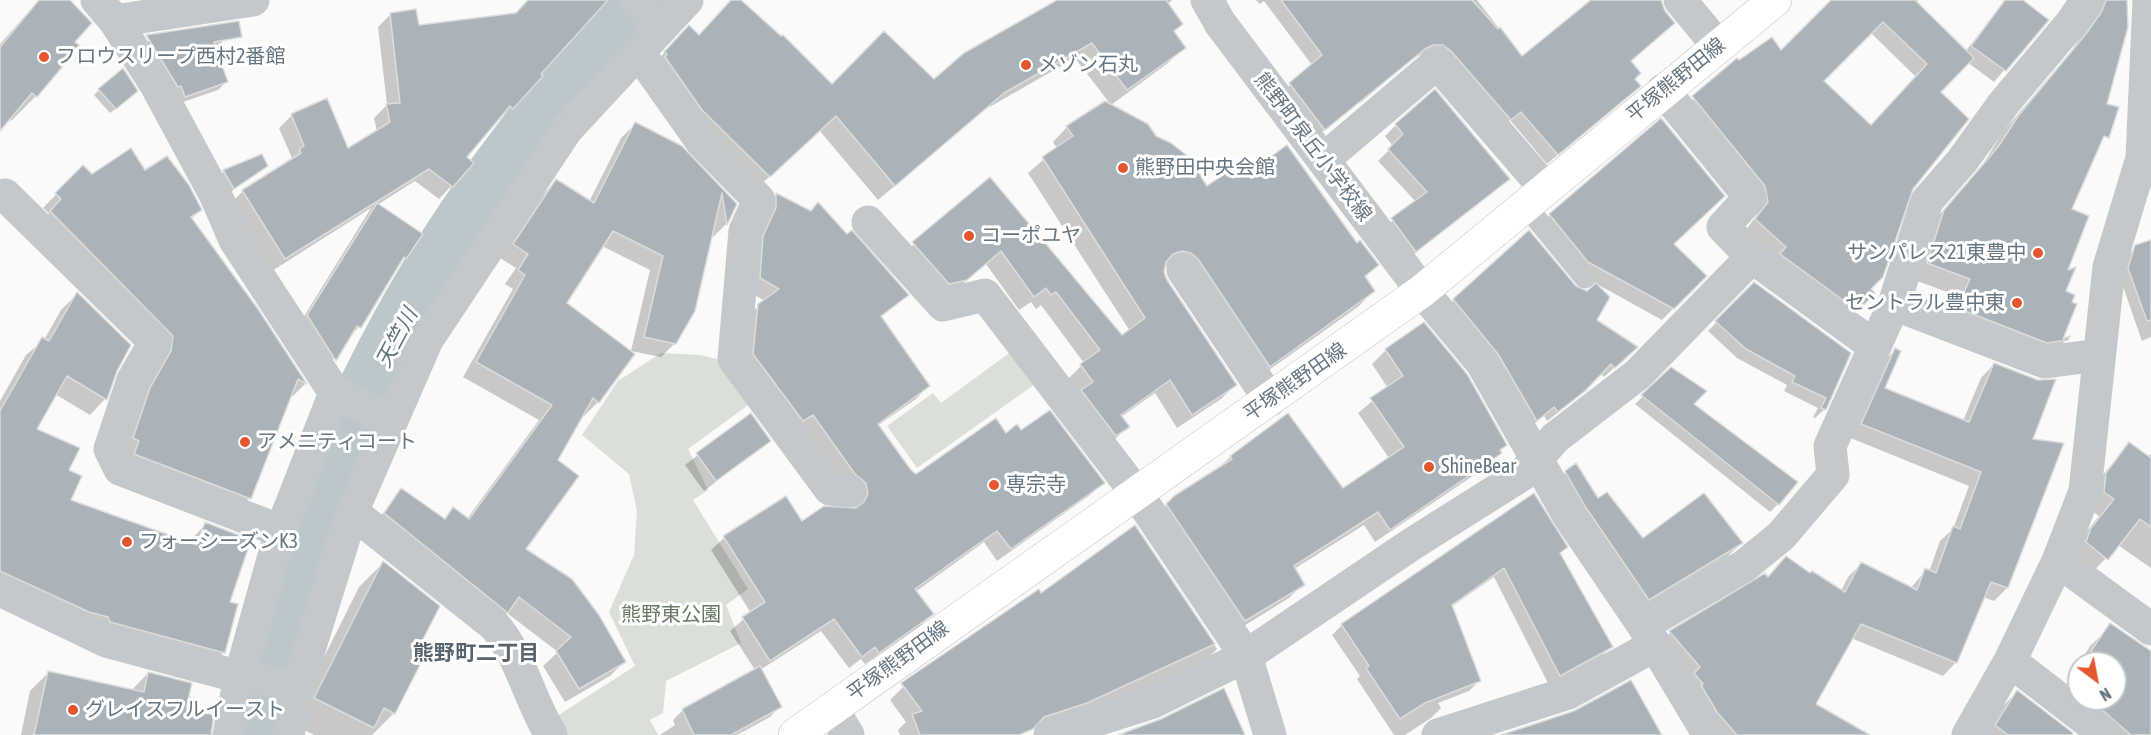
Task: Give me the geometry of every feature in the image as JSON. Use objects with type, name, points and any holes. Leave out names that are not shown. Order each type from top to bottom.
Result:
[{"type":"street","points":[[253,0],[106,11],[166,103],[216,196],[235,240],[335,393],[391,421]]},
{"type":"street","points":[[634,0],[662,27]]},
{"type":"street","points":[[288,735],[298,685],[352,512],[426,340],[567,129],[687,0]]},
{"type":"street","name":"熊野町泉丘小学校線","points":[[1207,0],[1220,23],[1422,291],[1482,363],[1569,516],[1649,635],[1709,735]]},
{"type":"street","points":[[1680,0],[1718,46]]},
{"type":"street","points":[[1438,735],[1568,693],[1744,566],[1781,536],[1833,475],[1830,446],[1894,304],[1927,201],[1962,160],[2004,103],[2072,22],[2087,0]]},
{"type":"street","points":[[1968,735],[2010,661],[2058,561],[2085,491],[2109,267],[2146,169],[2149,0]]},
{"type":"street","name":"平塚熊野田線","points":[[795,735],[840,722],[1137,494],[1422,291],[1769,2]]},
{"type":"street","points":[[639,53],[702,142],[759,200],[745,231],[734,359],[830,489],[849,491]]},
{"type":"street","points":[[1323,160],[1437,63],[1535,197]]},
{"type":"street","points":[[1663,90],[1750,197],[1723,227],[1752,257],[1874,346]]},
{"type":"street","points":[[5,195],[155,342],[133,380],[110,449],[120,469],[281,531]]},
{"type":"street","points":[[868,222],[943,305],[985,295],[1137,494],[1246,656],[1270,735]]},
{"type":"street","points":[[1050,735],[1153,702],[1246,656],[1523,474],[1555,438],[1638,374],[1752,257]]},
{"type":"street","points":[[1183,270],[1270,399]]},
{"type":"street","points":[[1894,304],[2045,362],[2099,355]]},
{"type":"street","points":[[229,735],[240,677],[281,531],[335,393]]},
{"type":"street","points":[[352,512],[494,625],[506,638],[536,708],[551,735]]},
{"type":"street","points":[[2058,561],[2151,629]]},
{"type":"street","points":[[0,590],[106,641],[240,677],[298,685]]},
{"type":"street","points":[[2010,661],[2106,735]]},
{"type":"lane","points":[[1535,197],[1585,278]]},
{"type":"green space","points":[[1012,351],[1035,384],[917,468],[887,426],[933,393],[941,403]]},
{"type":"green space","name":"熊野東公園","points":[[661,353],[701,355],[724,361],[751,403],[688,449],[708,490],[693,500],[748,589],[726,605],[741,643],[666,681],[663,713],[650,720],[658,735],[565,735],[554,718],[635,666],[609,612],[634,555],[637,511],[629,474],[582,435],[618,381]]},
{"type":"building","name":"フロウスリープ西村2番館","points":[[39,0],[70,0],[92,23],[75,42],[80,46],[37,97],[32,93],[0,131],[0,47]]},
{"type":"building","points":[[528,0],[608,0],[541,74],[543,76],[513,109],[510,106],[467,157],[474,163],[453,187],[429,169],[285,259],[242,190],[301,153],[299,150],[304,146],[291,114],[327,98],[348,148],[390,122],[386,104],[400,103],[390,13],[416,9],[419,25],[516,13]]},
{"type":"building","points":[[731,0],[741,0],[781,36],[783,35],[832,84],[884,31],[934,79],[964,53],[1057,0],[1166,0],[1183,24],[1174,31],[1186,48],[1127,90],[1092,43],[1004,93],[895,186],[836,116],[770,177],[702,110],[665,57],[667,54],[664,52],[689,25],[699,35]]},
{"type":"building","points":[[1281,0],[1472,0],[1498,29],[1500,27],[1522,56],[1591,0],[1661,0],[1665,11],[1675,23],[1631,61],[1641,73],[1635,79],[1641,86],[1558,155],[1521,112],[1511,120],[1451,51],[1443,45],[1433,45],[1425,49],[1325,130],[1289,83],[1322,55]]},
{"type":"building","points":[[1831,0],[1915,0],[1974,58],[1941,92],[1969,119],[1913,189],[1883,277],[1871,289],[1875,293],[1858,311],[1780,254],[1786,247],[1755,219],[1768,202],[1765,186],[1692,96],[1737,58],[1739,60],[1772,37],[1781,50]],"holes":[[[1883,22],[1927,64],[1871,125],[1824,81]]]},
{"type":"building","points":[[2005,0],[2023,0],[2049,20],[2006,71],[1971,46]]},
{"type":"building","points":[[2106,0],[2127,0],[2128,27],[2107,104],[2119,107],[2109,138],[2104,136],[2072,209],[2089,216],[2068,270],[2076,267],[2066,291],[2075,295],[2072,302],[2077,304],[2063,339],[2070,336],[2068,340],[2047,343],[1957,308],[1970,279],[1927,263],[1944,210],[1998,147],[2019,115],[2086,34],[2102,11]]},
{"type":"building","points":[[239,21],[242,37],[214,42],[228,82],[185,97],[181,86],[178,87],[146,35]]},
{"type":"building","points":[[123,68],[138,91],[116,109],[98,89]]},
{"type":"building","points":[[1435,89],[1510,179],[1416,252],[1391,218],[1427,192],[1388,149],[1403,134],[1395,124]]},
{"type":"building","points":[[1105,101],[1148,124],[1156,136],[1171,143],[1190,158],[1207,186],[1240,163],[1247,174],[1287,145],[1357,243],[1360,240],[1379,265],[1365,276],[1375,291],[1270,367],[1198,259],[1191,253],[1182,251],[1173,254],[1166,262],[1164,272],[1167,280],[1237,385],[1192,415],[1170,380],[1121,415],[1130,427],[1116,436],[1081,390],[1093,382],[1080,364],[1100,350],[1056,292],[1051,295],[1046,288],[1034,297],[1001,251],[967,280],[949,284],[912,242],[990,177],[1122,335],[1145,318],[1042,157],[1073,136],[1066,126]]},
{"type":"building","points":[[1661,118],[1725,196],[1674,244],[1707,276],[1674,309],[1588,262],[1549,214]]},
{"type":"building","points":[[635,122],[682,146],[737,204],[727,225],[722,193],[695,311],[676,344],[644,337],[663,256],[613,231],[567,303],[635,354],[599,403],[593,398],[558,460],[579,476],[526,549],[572,579],[599,615],[626,662],[579,689],[556,651],[571,637],[519,597],[508,613],[384,513],[401,488],[445,519],[453,507],[469,519],[552,405],[476,362],[525,275],[518,270],[528,254],[513,244],[556,179],[594,203]]},
{"type":"building","points":[[131,148],[145,170],[167,156],[189,185],[202,210],[191,217],[258,309],[307,384],[298,379],[251,499],[134,454],[139,441],[133,438],[150,388],[171,351],[173,336],[50,211],[61,199],[55,193],[83,165],[92,174]]},
{"type":"building","points":[[262,154],[268,166],[234,189],[223,170]]},
{"type":"building","points":[[776,193],[811,211],[818,202],[847,234],[852,230],[909,295],[881,316],[930,386],[878,424],[911,470],[916,474],[996,418],[1006,433],[1017,424],[1021,430],[1050,410],[1105,483],[1011,549],[997,531],[961,556],[915,589],[934,614],[879,653],[875,647],[862,657],[834,619],[770,661],[742,617],[765,602],[723,536],[786,496],[802,521],[824,506],[856,508],[864,502],[868,494],[866,483],[855,474],[813,415],[803,421],[753,354],[758,304],[779,289],[760,278],[763,236],[776,208]]},
{"type":"building","points":[[377,203],[423,234],[406,259],[404,257],[361,328],[357,326],[336,361],[307,315]]},
{"type":"building","points":[[1529,230],[1576,286],[1587,291],[1596,283],[1610,297],[1597,320],[1638,347],[1615,368],[1611,364],[1585,391],[1558,412],[1554,407],[1537,421],[1498,354],[1453,299]]},
{"type":"building","points":[[2151,240],[2151,320],[2147,321],[2128,268],[2135,245]]},
{"type":"building","points":[[1754,282],[1851,353],[1826,410],[1821,408],[1826,398],[1792,382],[1795,376],[1746,349],[1715,321]]},
{"type":"building","points":[[77,292],[131,345],[117,371],[107,400],[67,376],[37,429],[80,448],[69,470],[82,476],[71,500],[197,545],[205,522],[251,540],[230,602],[238,604],[225,653],[110,622],[108,617],[89,612],[0,571],[0,411],[42,337],[49,341]]},
{"type":"building","points":[[1424,322],[1467,374],[1507,445],[1500,450],[1502,453],[1390,530],[1378,512],[1294,566],[1305,585],[1245,621],[1166,504],[1174,496],[1232,459],[1230,456],[1288,413],[1343,488],[1404,447],[1370,398],[1403,376],[1385,349]]},
{"type":"building","points":[[1895,348],[1901,351],[1885,388],[1969,422],[1994,363],[2038,380],[2056,379],[2033,439],[2064,443],[2008,588],[1991,582],[1957,663],[1861,624],[1816,704],[1870,735],[1737,735],[1717,712],[1701,685],[1703,684],[1694,673],[1700,667],[1669,631],[1765,573],[1768,577],[1786,556],[1810,573],[1812,571],[1845,592],[1861,562],[1917,590],[1925,568],[1936,573],[1953,526],[1960,529],[1981,472],[1861,424]]},
{"type":"building","points":[[1671,367],[1707,391],[1694,404],[1798,482],[1779,505],[1641,395]]},
{"type":"building","points":[[751,413],[771,441],[716,481],[696,453]]},
{"type":"building","points":[[2129,442],[2151,458],[2151,527],[2140,519],[2108,560],[2086,542],[2091,528],[2114,499],[2104,492],[2106,473]]},
{"type":"building","points":[[1576,463],[1598,498],[1607,492],[1643,538],[1704,493],[1743,543],[1649,600],[1585,506],[1565,471]]},
{"type":"building","points":[[1534,493],[1568,547],[1560,553],[1613,647],[1560,676],[1504,568],[1452,605],[1481,681],[1425,703],[1400,719],[1366,668],[1369,666],[1341,624]]},
{"type":"building","points":[[1135,525],[1215,644],[1087,703],[1044,717],[1033,729],[1019,735],[920,735],[912,714],[922,711],[901,683],[1039,589],[1041,593]]},
{"type":"building","points":[[383,561],[440,606],[412,661],[420,665],[395,714],[384,708],[374,728],[314,698]]},
{"type":"building","points":[[2110,623],[2151,651],[2151,735],[2131,735],[2104,711],[2127,711],[2127,651],[2091,651]]},
{"type":"building","points":[[760,666],[782,707],[731,735],[694,735],[682,709]]},
{"type":"building","points":[[48,671],[144,692],[148,672],[192,683],[186,709],[214,715],[211,735],[34,735]]},
{"type":"building","points":[[1631,680],[1662,735],[1501,735],[1574,711]]},
{"type":"building","points":[[1224,688],[1245,735],[1118,735],[1161,719]]},
{"type":"building","points":[[2017,690],[2073,733],[2072,735],[2008,735],[1995,725]]},
{"type":"waterway","name":"天竺川","points":[[257,735],[295,576],[337,462],[388,352],[449,247],[519,147],[565,90],[648,0]]},
{"type":"place","name":"フロウスリープ西村2番館","points":[[44,57]]},
{"type":"place","name":"メゾン石丸","points":[[1026,65]]},
{"type":"place","name":"熊野田中央会館","points":[[1123,168]]},
{"type":"place","name":"コーポユヤ","points":[[969,236]]},
{"type":"place","name":"サンパレス21東豊中","points":[[2038,253]]},
{"type":"place","name":"セントラル豊中東","points":[[2017,303]]},
{"type":"place","name":"アメニティコート","points":[[245,442]]},
{"type":"place","name":"ShineBear","points":[[1429,467]]},
{"type":"place","name":"専宗寺","points":[[994,485]]},
{"type":"place","name":"フォーシーズンK3","points":[[127,542]]},
{"type":"place","name":"グレイスフルイースト","points":[[73,710]]},
{"type":"district","name":"熊野町二丁目","points":[[476,653]]}]
